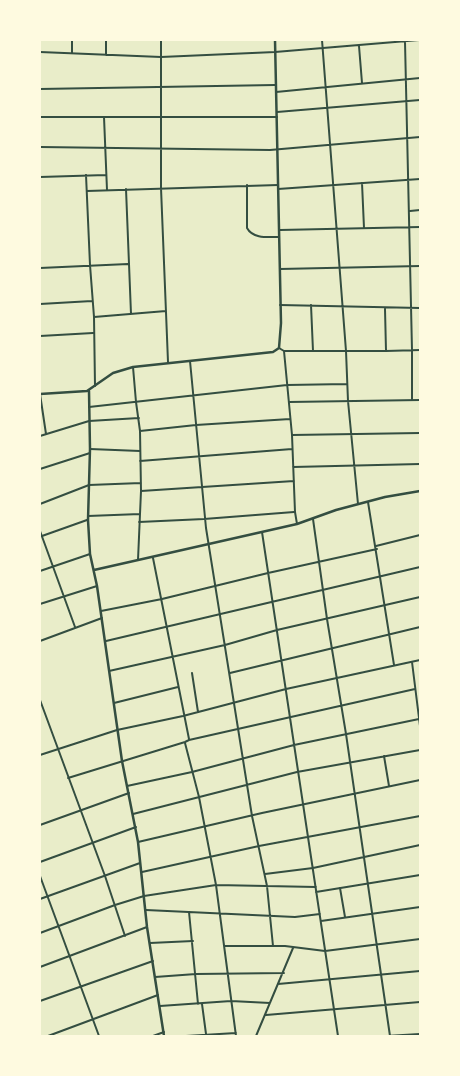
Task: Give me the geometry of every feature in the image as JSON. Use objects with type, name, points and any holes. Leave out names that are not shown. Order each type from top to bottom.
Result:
[{"type":"street","points":[[72,40],[72,53]]},
{"type":"street","points":[[106,40],[106,54]]},
{"type":"street","points":[[161,40],[160,148],[168,362]]},
{"type":"street","points":[[46,434],[41,413],[40,394],[88,390],[113,373],[133,367],[273,352],[279,348],[281,337],[275,40]]},
{"type":"street","points":[[322,40],[346,351],[350,434],[358,505]]},
{"type":"street","points":[[40,52],[161,57],[275,52],[418,40]]},
{"type":"street","points":[[405,41],[410,211],[412,400]]},
{"type":"street","points":[[359,46],[362,84]]},
{"type":"street","points":[[276,92],[420,78]]},
{"type":"street","points":[[40,89],[276,85]]},
{"type":"street","points":[[277,112],[420,100]]},
{"type":"street","points":[[104,116],[106,190]]},
{"type":"street","points":[[40,117],[277,117]]},
{"type":"street","points":[[40,147],[278,150],[420,137]]},
{"type":"street","points":[[86,175],[94,317],[95,386]]},
{"type":"street","points":[[40,177],[106,175]]},
{"type":"street","points":[[278,189],[420,179]]},
{"type":"street","points":[[362,183],[364,228]]},
{"type":"street","points":[[247,185],[247,228],[250,233],[258,236],[279,237]]},
{"type":"street","points":[[87,191],[278,185]]},
{"type":"street","points":[[126,189],[131,314]]},
{"type":"street","points":[[410,211],[420,210]]},
{"type":"street","points":[[279,230],[420,227]]},
{"type":"street","points":[[40,268],[128,264]]},
{"type":"street","points":[[280,269],[338,266],[420,266]]},
{"type":"street","points":[[40,304],[92,301]]},
{"type":"street","points":[[280,305],[420,308]]},
{"type":"street","points":[[311,305],[313,351]]},
{"type":"street","points":[[385,308],[386,351]]},
{"type":"street","points":[[94,317],[166,312]]},
{"type":"street","points":[[40,336],[93,334]]},
{"type":"street","points":[[279,348],[284,351],[420,350]]},
{"type":"street","points":[[284,351],[291,419],[297,524]]},
{"type":"street","points":[[190,361],[200,456],[204,519],[252,816],[268,886],[273,946]]},
{"type":"street","points":[[133,367],[140,432],[141,491],[138,560]]},
{"type":"street","points":[[89,407],[287,385],[347,384]]},
{"type":"street","points":[[88,390],[90,451],[88,520],[90,554],[101,611],[122,761],[136,827],[147,927],[164,1036]]},
{"type":"street","points":[[289,402],[420,400]]},
{"type":"street","points":[[40,436],[89,421],[139,418]]},
{"type":"street","points":[[140,432],[196,425],[291,419]]},
{"type":"street","points":[[292,435],[420,433]]},
{"type":"street","points":[[140,461],[292,448]]},
{"type":"street","points":[[40,469],[90,451],[140,451]]},
{"type":"street","points":[[293,467],[420,464]]},
{"type":"street","points":[[141,491],[294,481]]},
{"type":"street","points":[[40,504],[88,485],[140,483]]},
{"type":"street","points":[[94,570],[297,524],[385,497],[420,491]]},
{"type":"street","points":[[368,502],[386,605],[394,665]]},
{"type":"street","points":[[139,522],[295,512]]},
{"type":"street","points":[[88,516],[140,514]]},
{"type":"street","points":[[313,518],[390,1036]]},
{"type":"street","points":[[42,536],[88,520]]},
{"type":"street","points":[[40,531],[75,627]]},
{"type":"street","points":[[262,532],[338,1036]]},
{"type":"street","points":[[376,546],[420,535]]},
{"type":"street","points":[[101,611],[162,599],[215,585],[376,549]]},
{"type":"street","points":[[40,571],[90,554]]},
{"type":"street","points":[[153,558],[189,740]]},
{"type":"street","points":[[104,642],[420,567]]},
{"type":"street","points":[[40,604],[97,586]]},
{"type":"street","points":[[109,671],[225,645],[277,630],[420,596]]},
{"type":"street","points":[[40,641],[102,618]]},
{"type":"street","points":[[230,673],[420,626]]},
{"type":"street","points":[[40,755],[117,730],[183,716],[286,689],[420,660]]},
{"type":"street","points":[[412,662],[420,726]]},
{"type":"street","points":[[192,673],[198,712]]},
{"type":"street","points":[[113,703],[178,687]]},
{"type":"street","points":[[68,778],[189,740],[415,689]]},
{"type":"street","points":[[40,700],[105,876],[125,936]]},
{"type":"street","points":[[128,786],[192,772],[294,745],[419,719]]},
{"type":"street","points":[[185,742],[199,797],[216,885],[236,1034],[186,1036]]},
{"type":"street","points":[[133,814],[297,772],[420,750]]},
{"type":"street","points":[[384,756],[389,786]]},
{"type":"street","points":[[138,842],[302,804],[420,780]]},
{"type":"street","points":[[40,825],[129,793]]},
{"type":"street","points":[[142,872],[259,846],[420,816]]},
{"type":"street","points":[[40,862],[136,827]]},
{"type":"street","points":[[265,874],[313,868],[420,845]]},
{"type":"street","points":[[40,899],[140,863]]},
{"type":"street","points":[[40,876],[99,1036]]},
{"type":"street","points":[[316,892],[420,876]]},
{"type":"street","points":[[40,933],[144,896],[216,885],[316,887]]},
{"type":"street","points":[[340,888],[345,917]]},
{"type":"street","points":[[321,921],[420,907]]},
{"type":"street","points":[[146,910],[295,917],[320,914]]},
{"type":"street","points":[[190,912],[198,1004]]},
{"type":"street","points":[[40,967],[147,927]]},
{"type":"street","points":[[224,946],[273,946],[325,951],[420,939]]},
{"type":"street","points":[[150,943],[193,941]]},
{"type":"street","points":[[256,1036],[284,973],[293,947]]},
{"type":"street","points":[[40,1001],[152,961]]},
{"type":"street","points":[[278,984],[420,971]]},
{"type":"street","points":[[155,977],[228,973],[284,973]]},
{"type":"street","points":[[48,1036],[158,995]]},
{"type":"street","points":[[160,1006],[231,1001],[270,1003]]},
{"type":"street","points":[[266,1015],[420,1002]]},
{"type":"street","points":[[202,1004],[206,1035]]},
{"type":"street","points":[[153,1036],[164,1032]]},
{"type":"street","points":[[386,1036],[420,1034]]}]
